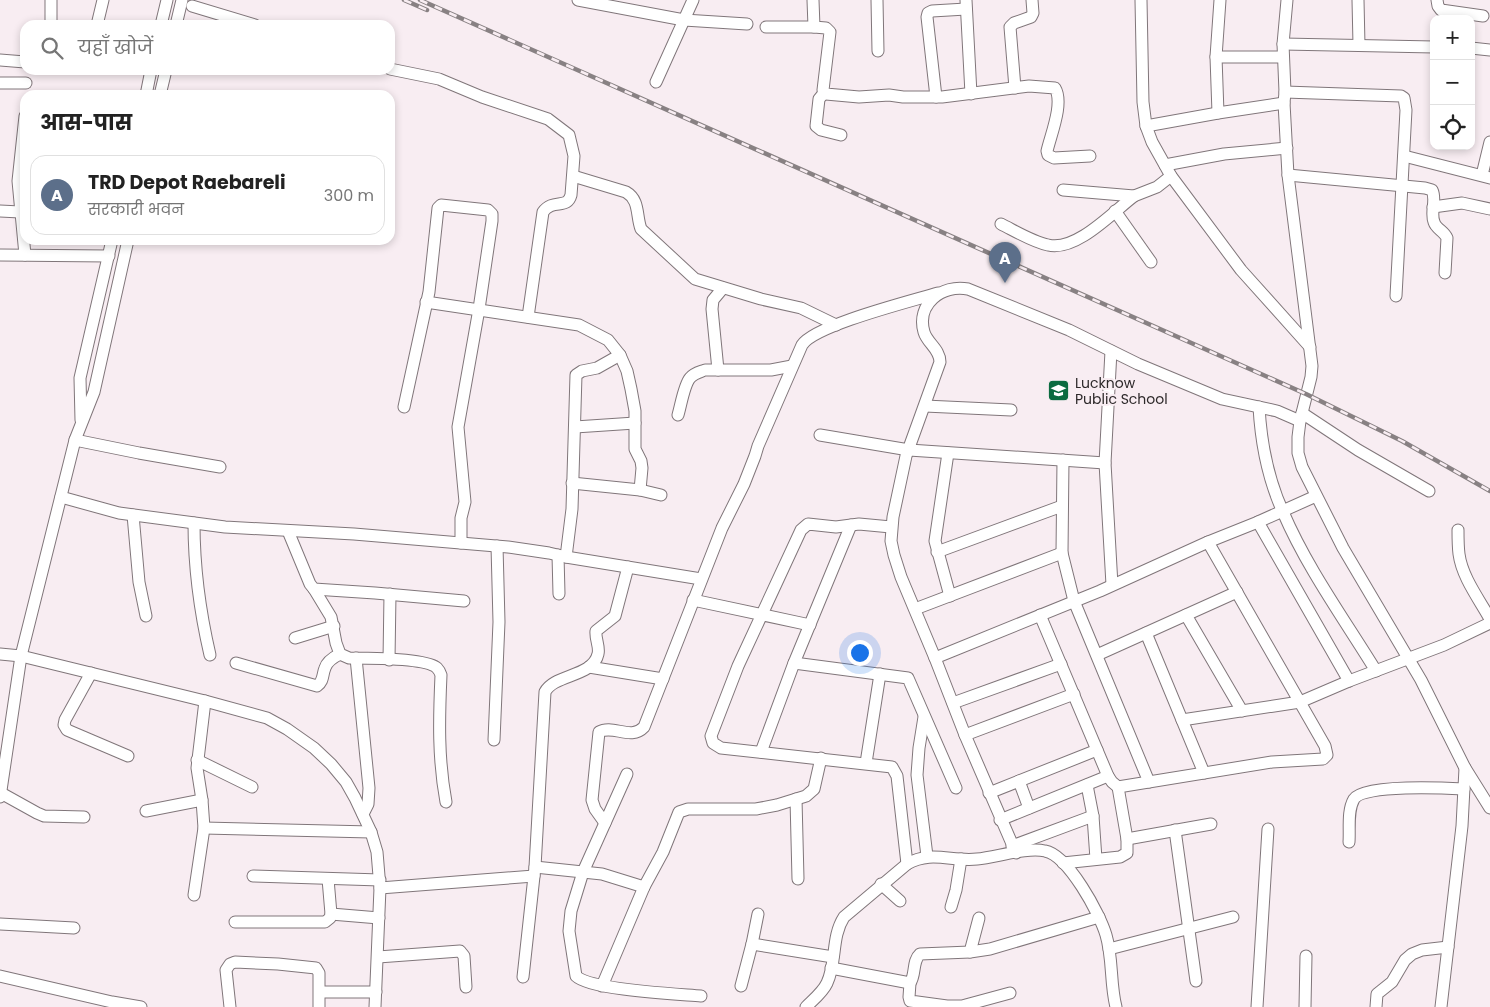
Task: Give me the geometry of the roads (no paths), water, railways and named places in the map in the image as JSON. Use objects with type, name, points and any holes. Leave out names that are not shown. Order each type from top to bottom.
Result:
[{"type":"street","points":[[39,0],[51,1],[52,20]]},
{"type":"street","points":[[98,20],[103,0]]},
{"type":"street","points":[[163,20],[167,0]]},
{"type":"street","points":[[578,0],[684,20],[747,24]]},
{"type":"street","points":[[656,82],[693,0]]},
{"type":"street","points":[[813,0],[814,27]]},
{"type":"street","points":[[877,0],[878,51]]},
{"type":"street","points":[[1015,88],[1010,27],[1014,23],[1031,17],[1033,12],[1032,0]]},
{"type":"street","points":[[1140,0],[1143,102],[1146,126],[1152,142],[1171,176],[1241,270],[1310,348]]},
{"type":"street","points":[[1218,113],[1216,57],[1220,0]]},
{"type":"street","points":[[1287,0],[1283,57],[1288,175],[1312,376],[1301,417],[1298,453],[1302,467],[1316,496],[1348,556],[1420,680],[1465,768],[1490,808]]},
{"type":"street","points":[[1358,0],[1359,45]]},
{"type":"street","points":[[1437,0],[1438,6],[1442,10],[1483,16]]},
{"type":"street","points":[[178,20],[187,3],[240,20]]},
{"type":"street","points":[[936,97],[928,13],[966,5],[971,94]]},
{"type":"street","points":[[766,27],[814,27],[826,28],[830,32],[824,93],[819,99],[816,126],[821,130],[841,135]]},
{"type":"street","points":[[1284,44],[1430,47]]},
{"type":"street","points":[[1475,48],[1490,50]]},
{"type":"street","points":[[1216,57],[1283,57]]},
{"type":"street","points":[[0,60],[20,62]]},
{"type":"street","points":[[395,70],[439,79],[548,119],[569,135],[574,156],[570,199],[566,203],[547,206],[543,212],[528,317]]},
{"type":"street","points":[[147,90],[150,75]]},
{"type":"street","points":[[161,90],[165,75]]},
{"type":"street","points":[[0,83],[26,83]]},
{"type":"street","points":[[824,93],[859,97],[889,95],[936,97],[1039,86],[1055,88],[1058,99],[1056,120],[1047,151],[1050,157],[1090,156]]},
{"type":"street","points":[[1146,126],[1218,113],[1284,98],[1400,96],[1406,102],[1396,296]]},
{"type":"street","points":[[1404,156],[1486,176],[1490,142]]},
{"type":"street","points":[[1165,165],[1224,154],[1287,148]]},
{"type":"street","points":[[0,211],[20,212],[18,181],[20,169]]},
{"type":"street","points":[[1288,175],[1432,190],[1434,197],[1433,221],[1435,226],[1447,238],[1445,273]]},
{"type":"street","points":[[573,176],[632,195],[639,223],[647,236],[695,279],[769,302],[801,308],[836,326]]},
{"type":"street","points":[[1001,224],[1047,245],[1068,243],[1086,234],[1134,196],[1157,187],[1171,176]]},
{"type":"street","points":[[1063,190],[1134,196]]},
{"type":"street","points":[[1433,207],[1462,203],[1490,209]]},
{"type":"street","points":[[404,407],[426,302],[438,208],[441,206],[485,209],[491,212],[492,221],[479,310],[458,427],[465,502],[461,518],[461,542]]},
{"type":"street","points":[[1115,211],[1151,262]]},
{"type":"street","points":[[24,245],[25,255]]},
{"type":"street","points":[[81,427],[80,378],[111,245]]},
{"type":"street","points":[[84,817],[44,816],[1,795],[21,656],[74,440],[94,392],[127,245]]},
{"type":"street","points":[[0,255],[108,256]]},
{"type":"street","points":[[718,370],[712,309],[713,300],[723,288]]},
{"type":"street","points":[[605,824],[595,809],[592,800],[600,732],[606,730],[632,734],[640,731],[647,721],[701,579],[722,528],[749,472],[792,366],[806,339],[836,326],[950,288],[968,289],[1069,330],[1138,364],[1222,399],[1301,417],[1429,490]]},
{"type":"street","points":[[938,293],[931,300],[924,313],[923,322],[924,334],[940,358],[938,369],[909,450],[891,527],[894,555],[965,735],[1014,849]]},
{"type":"street","points":[[426,302],[579,325],[608,340],[620,355],[632,389],[635,449],[642,468],[640,490]]},
{"type":"street","points":[[1111,351],[1106,463],[1112,585]]},
{"type":"street","points":[[559,594],[562,556],[572,509],[576,375],[582,371],[597,368],[620,355]]},
{"type":"street","points":[[678,415],[690,378],[705,370],[771,370],[792,366]]},
{"type":"street","points":[[925,406],[1011,410]]},
{"type":"street","points":[[1259,407],[1266,460],[1283,511],[1309,562],[1376,671]]},
{"type":"street","points":[[575,427],[635,423]]},
{"type":"street","points":[[820,435],[909,450],[1106,463]]},
{"type":"street","points":[[74,440],[220,466]]},
{"type":"street","points":[[948,452],[936,534],[937,552],[950,596]]},
{"type":"street","points":[[1063,460],[1062,552],[1074,601],[1149,782]]},
{"type":"street","points":[[572,483],[640,490],[661,495]]},
{"type":"street","points":[[936,658],[1112,585],[1316,496]]},
{"type":"street","points":[[61,497],[119,513],[194,523],[244,529],[354,534],[461,542],[562,556],[701,579]]},
{"type":"street","points":[[937,552],[1062,506]]},
{"type":"street","points":[[133,515],[139,582],[146,616]]},
{"type":"street","points":[[1258,522],[1350,681]]},
{"type":"street","points":[[194,523],[199,594],[210,655]]},
{"type":"street","points":[[891,527],[868,524],[836,527],[813,524],[804,526],[800,530],[738,666],[711,736],[713,743],[721,748],[892,767],[896,772],[907,864]]},
{"type":"street","points":[[761,752],[794,663],[851,525]]},
{"type":"street","points":[[1458,530],[1459,556],[1464,570],[1490,619]]},
{"type":"street","points":[[288,531],[310,584],[328,611],[334,626],[336,643],[340,654],[349,658],[413,660],[433,665],[439,670],[440,772],[446,802]]},
{"type":"street","points":[[1118,787],[1272,762],[1322,758],[1326,756],[1325,746],[1208,542]]},
{"type":"street","points":[[494,740],[499,622],[497,546]]},
{"type":"street","points":[[915,610],[1062,552]]},
{"type":"street","points":[[523,977],[535,872],[545,692],[550,686],[589,667],[598,656],[596,631],[615,616],[628,567]]},
{"type":"street","points":[[314,589],[464,601]]},
{"type":"street","points":[[1097,655],[1237,592]]},
{"type":"street","points":[[389,660],[390,594]]},
{"type":"street","points":[[693,600],[810,625]]},
{"type":"street","points":[[1040,615],[1108,776],[1118,787],[1128,848],[1126,855],[1120,857],[1063,863]]},
{"type":"street","points":[[1186,615],[1242,711]]},
{"type":"street","points":[[1182,720],[1300,702],[1444,645],[1490,624]]},
{"type":"street","points":[[295,638],[334,626]]},
{"type":"street","points":[[1146,633],[1204,773]]},
{"type":"street","points":[[0,654],[21,656],[267,718],[314,748],[346,782],[371,832],[376,852],[380,884],[375,1007],[379,1007]]},
{"type":"street","points":[[236,663],[317,686],[321,682],[325,667],[332,658],[340,654]]},
{"type":"street","points":[[356,658],[369,788],[368,804],[363,814]]},
{"type":"street","points":[[794,663],[908,678],[956,788]]},
{"type":"street","points":[[952,702],[1061,664]]},
{"type":"street","points":[[589,667],[662,679]]},
{"type":"street","points":[[91,673],[64,725],[67,730],[128,756]]},
{"type":"street","points":[[866,763],[880,674]]},
{"type":"street","points":[[965,735],[1074,694]]},
{"type":"street","points":[[194,895],[204,828],[202,800],[197,776],[197,760],[205,701]]},
{"type":"street","points":[[924,717],[916,775],[928,856]]},
{"type":"street","points":[[990,794],[1097,750]]},
{"type":"street","points":[[602,986],[644,887],[663,852],[677,815],[682,810],[688,809],[756,809],[796,799],[811,793],[814,789],[820,758]]},
{"type":"street","points":[[197,760],[252,787]]},
{"type":"street","points":[[1441,1007],[1462,826],[1465,768]]},
{"type":"street","points":[[627,774],[583,872],[571,911],[569,924],[575,973],[582,980],[602,986],[701,996]]},
{"type":"street","points":[[1000,820],[1108,776]]},
{"type":"street","points":[[1019,782],[1029,808]]},
{"type":"street","points":[[1087,785],[1093,816],[1096,860]]},
{"type":"street","points":[[1350,842],[1350,810],[1353,800],[1358,795],[1365,792],[1406,788],[1464,789]]},
{"type":"street","points":[[796,799],[798,879]]},
{"type":"street","points":[[146,811],[202,800]]},
{"type":"street","points":[[806,1007],[828,982],[837,933],[844,917],[907,864],[920,857],[928,856],[975,860],[1014,849],[1093,816]]},
{"type":"street","points":[[1127,839],[1211,824]]},
{"type":"street","points":[[204,828],[371,832]]},
{"type":"street","points":[[1257,1007],[1268,829]]},
{"type":"street","points":[[1176,830],[1196,981]]},
{"type":"street","points":[[1014,849],[1044,850],[1053,853],[1088,896],[1107,936],[1116,1007]]},
{"type":"street","points":[[951,907],[961,859]]},
{"type":"street","points":[[253,876],[328,879],[380,884],[535,872],[583,872],[623,879],[644,887]]},
{"type":"street","points":[[235,922],[325,922],[330,918],[331,914],[328,879]]},
{"type":"street","points":[[881,884],[900,900]]},
{"type":"street","points":[[331,914],[379,918]]},
{"type":"street","points":[[741,986],[758,914]]},
{"type":"street","points":[[1109,949],[1233,916]]},
{"type":"street","points":[[1010,993],[974,1004],[947,1006],[910,1001],[909,998],[910,982],[916,958],[920,954],[970,952],[1007,945],[1099,917]]},
{"type":"street","points":[[970,952],[979,918]]},
{"type":"street","points":[[0,924],[74,928]]},
{"type":"street","points":[[752,944],[910,982]]},
{"type":"street","points":[[1376,1007],[1377,994],[1396,978],[1408,957],[1422,950],[1448,948]]},
{"type":"street","points":[[378,957],[460,951],[464,956],[466,987]]},
{"type":"street","points":[[1305,1007],[1306,956]]},
{"type":"street","points":[[230,1007],[226,970],[230,964],[235,962],[316,968],[319,973],[319,1007]]},
{"type":"street","points":[[0,976],[141,1007]]},
{"type":"street","points":[[320,992],[376,992]]},
{"type":"railway","points":[[404,0],[427,10]]},
{"type":"railway","points":[[420,0],[1306,394],[1402,441],[1490,491]]},
{"type":"place","name":"TRD Depot Raebareli","points":[[1005,283]]},
{"type":"place","name":"Lucknow Public School","points":[[1059,391]]}]
